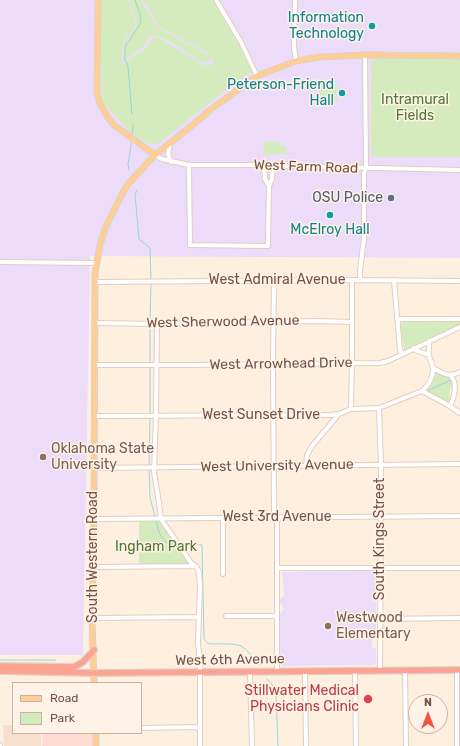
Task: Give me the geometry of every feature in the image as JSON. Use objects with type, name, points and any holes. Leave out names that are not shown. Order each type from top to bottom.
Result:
[{"type":"highway","points":[[0,666],[74,666],[83,662],[94,650]]},
{"type":"highway","name":"West 6th Avenue","points":[[0,671],[94,673],[458,670]]},
{"type":"main road","points":[[98,0],[97,92],[100,103],[114,125],[155,155]]},
{"type":"main road","name":"South Western Road","points":[[94,682],[92,618],[95,282],[100,245],[106,226],[122,194],[136,174],[155,155],[210,110],[257,76],[296,60],[331,56],[365,55],[460,56]]},
{"type":"main road","points":[[96,734],[96,746]]},
{"type":"street","points":[[216,0],[241,42],[257,76]]},
{"type":"street","points":[[295,0],[294,47],[296,60]]},
{"type":"street","points":[[360,280],[364,238],[364,173],[366,168],[365,55]]},
{"type":"street","points":[[170,144],[168,154],[171,162]]},
{"type":"street","name":"West Farm Road","points":[[155,155],[171,162],[189,165],[273,165],[460,170]]},
{"type":"street","points":[[189,165],[190,245],[268,246],[269,186],[272,179],[273,165]]},
{"type":"street","points":[[264,165],[265,179],[269,186]]},
{"type":"street","points":[[0,262],[97,263]]},
{"type":"street","points":[[274,280],[273,415],[277,568],[277,671]]},
{"type":"street","name":"West Admiral Avenue","points":[[95,282],[274,280],[460,281]]},
{"type":"street","points":[[351,409],[352,280]]},
{"type":"street","points":[[394,280],[400,350],[402,354]]},
{"type":"street","points":[[397,319],[460,319]]},
{"type":"street","name":"West Sherwood Avenue","points":[[94,323],[152,324],[352,322]]},
{"type":"street","points":[[152,324],[151,468],[158,503],[157,518],[192,564],[196,566],[199,572],[200,587],[198,642],[200,672],[200,746]]},
{"type":"street","name":"West Arrowhead Drive","points":[[94,365],[380,363],[388,361],[460,327]]},
{"type":"street","points":[[429,341],[429,355],[433,368],[432,376],[428,386],[422,391],[460,413]]},
{"type":"street","points":[[414,348],[429,355]]},
{"type":"street","points":[[433,368],[451,376],[454,379],[455,391],[450,406]]},
{"type":"street","points":[[451,376],[460,372]]},
{"type":"street","points":[[455,385],[460,382]]},
{"type":"street","name":"West Sunset Drive","points":[[94,416],[339,414],[351,409],[379,408],[422,391]]},
{"type":"street","name":"South Kings Street","points":[[379,408],[380,671]]},
{"type":"street","points":[[306,466],[307,456],[310,451],[339,414]]},
{"type":"street","name":"West University Avenue","points":[[94,468],[460,464]]},
{"type":"street","name":"West 3rd Avenue","points":[[94,519],[460,516]]},
{"type":"street","points":[[223,518],[223,574]]},
{"type":"street","points":[[93,567],[196,566]]},
{"type":"street","points":[[277,568],[460,568]]},
{"type":"street","points":[[226,616],[277,616]]},
{"type":"street","points":[[92,618],[199,617]]},
{"type":"street","points":[[379,619],[460,618]]},
{"type":"street","points":[[457,746],[458,670]]},
{"type":"street","points":[[250,671],[252,746]]},
{"type":"street","points":[[305,671],[306,746]]},
{"type":"street","points":[[355,671],[356,746]]},
{"type":"street","points":[[405,671],[406,746]]},
{"type":"street","points":[[142,728],[200,727]]},
{"type":"shaded area","name":"Oklahoma State University","points":[[0,0],[460,0],[460,258],[90,256],[83,655],[0,655]]},
{"type":"shaded area","name":"Westwood Elementary","points":[[376,571],[376,637],[372,638],[372,647],[376,650],[376,663],[374,665],[282,666],[280,654],[280,614],[284,609],[280,602],[281,598],[284,596],[284,593],[282,572]]},
{"type":"shaded area","points":[[3,725],[12,725],[12,734],[41,734],[41,746],[4,746]]},
{"type":"shaded area","points":[[43,734],[94,734],[94,746],[42,746]]},
{"type":"green space","points":[[101,0],[128,0],[135,19],[135,27],[124,40],[121,54],[122,66],[133,56],[144,50],[154,37],[159,38],[202,64],[209,66],[213,63],[210,54],[157,26],[150,10],[142,0],[214,0],[227,21],[253,71],[227,89],[160,142],[155,145],[145,142],[130,132],[103,101],[101,91]]},
{"type":"green space","points":[[129,0],[140,0],[156,27],[211,56],[210,60],[205,63],[201,62],[173,43],[154,35],[149,38],[143,47],[123,63],[125,41],[136,27],[137,21]]},
{"type":"green space","name":"Intramural Fields","points":[[371,59],[460,59],[460,157],[371,157]]},
{"type":"green space","points":[[337,84],[337,100],[333,100],[333,94],[330,93],[326,95],[325,101],[321,101],[321,85]]},
{"type":"green space","points":[[264,142],[281,142],[281,146],[286,146],[287,154],[263,155]]},
{"type":"green space","points":[[403,321],[460,322],[460,325],[407,350],[404,350],[400,326]]},
{"type":"green space","points":[[434,370],[452,380],[449,402],[428,392],[426,388]]},
{"type":"green space","name":"Ingham Park","points":[[139,521],[159,521],[191,565],[139,565]]},
{"type":"waterway","points":[[132,114],[128,66],[125,59],[125,46],[141,22],[135,0]]},
{"type":"waterway","points":[[132,135],[133,125]]},
{"type":"waterway","points":[[129,170],[128,164],[132,140]]},
{"type":"waterway","points":[[137,190],[135,195],[139,239],[150,248],[151,280]]},
{"type":"waterway","points":[[150,322],[151,283]]},
{"type":"waterway","points":[[150,325],[150,364]]},
{"type":"waterway","points":[[150,367],[150,414]]},
{"type":"waterway","points":[[427,391],[451,380]]},
{"type":"waterway","points":[[149,466],[150,417]]},
{"type":"waterway","points":[[149,469],[150,497],[155,517]]},
{"type":"waterway","points":[[156,520],[159,533],[163,539],[167,542],[176,544]]},
{"type":"waterway","points":[[181,544],[202,545],[205,640],[211,644],[231,644],[241,646],[260,665]]},
{"type":"waterway","points":[[0,660],[56,660]]},
{"type":"waterway","points":[[267,679],[275,688],[276,693],[278,746]]},
{"type":"place","name":"Information Technology","points":[[372,26]]},
{"type":"place","name":"Peterson-Friend Hall","points":[[342,93]]},
{"type":"place","name":"OSU Police","points":[[391,198]]},
{"type":"place","name":"McElroy Hall","points":[[330,215]]},
{"type":"place","name":"Oklahoma State University","points":[[43,457]]},
{"type":"place","name":"Westwood Elementary","points":[[328,626]]},
{"type":"place","name":"Stillwater Medical Physicians Clinic","points":[[368,699]]}]
